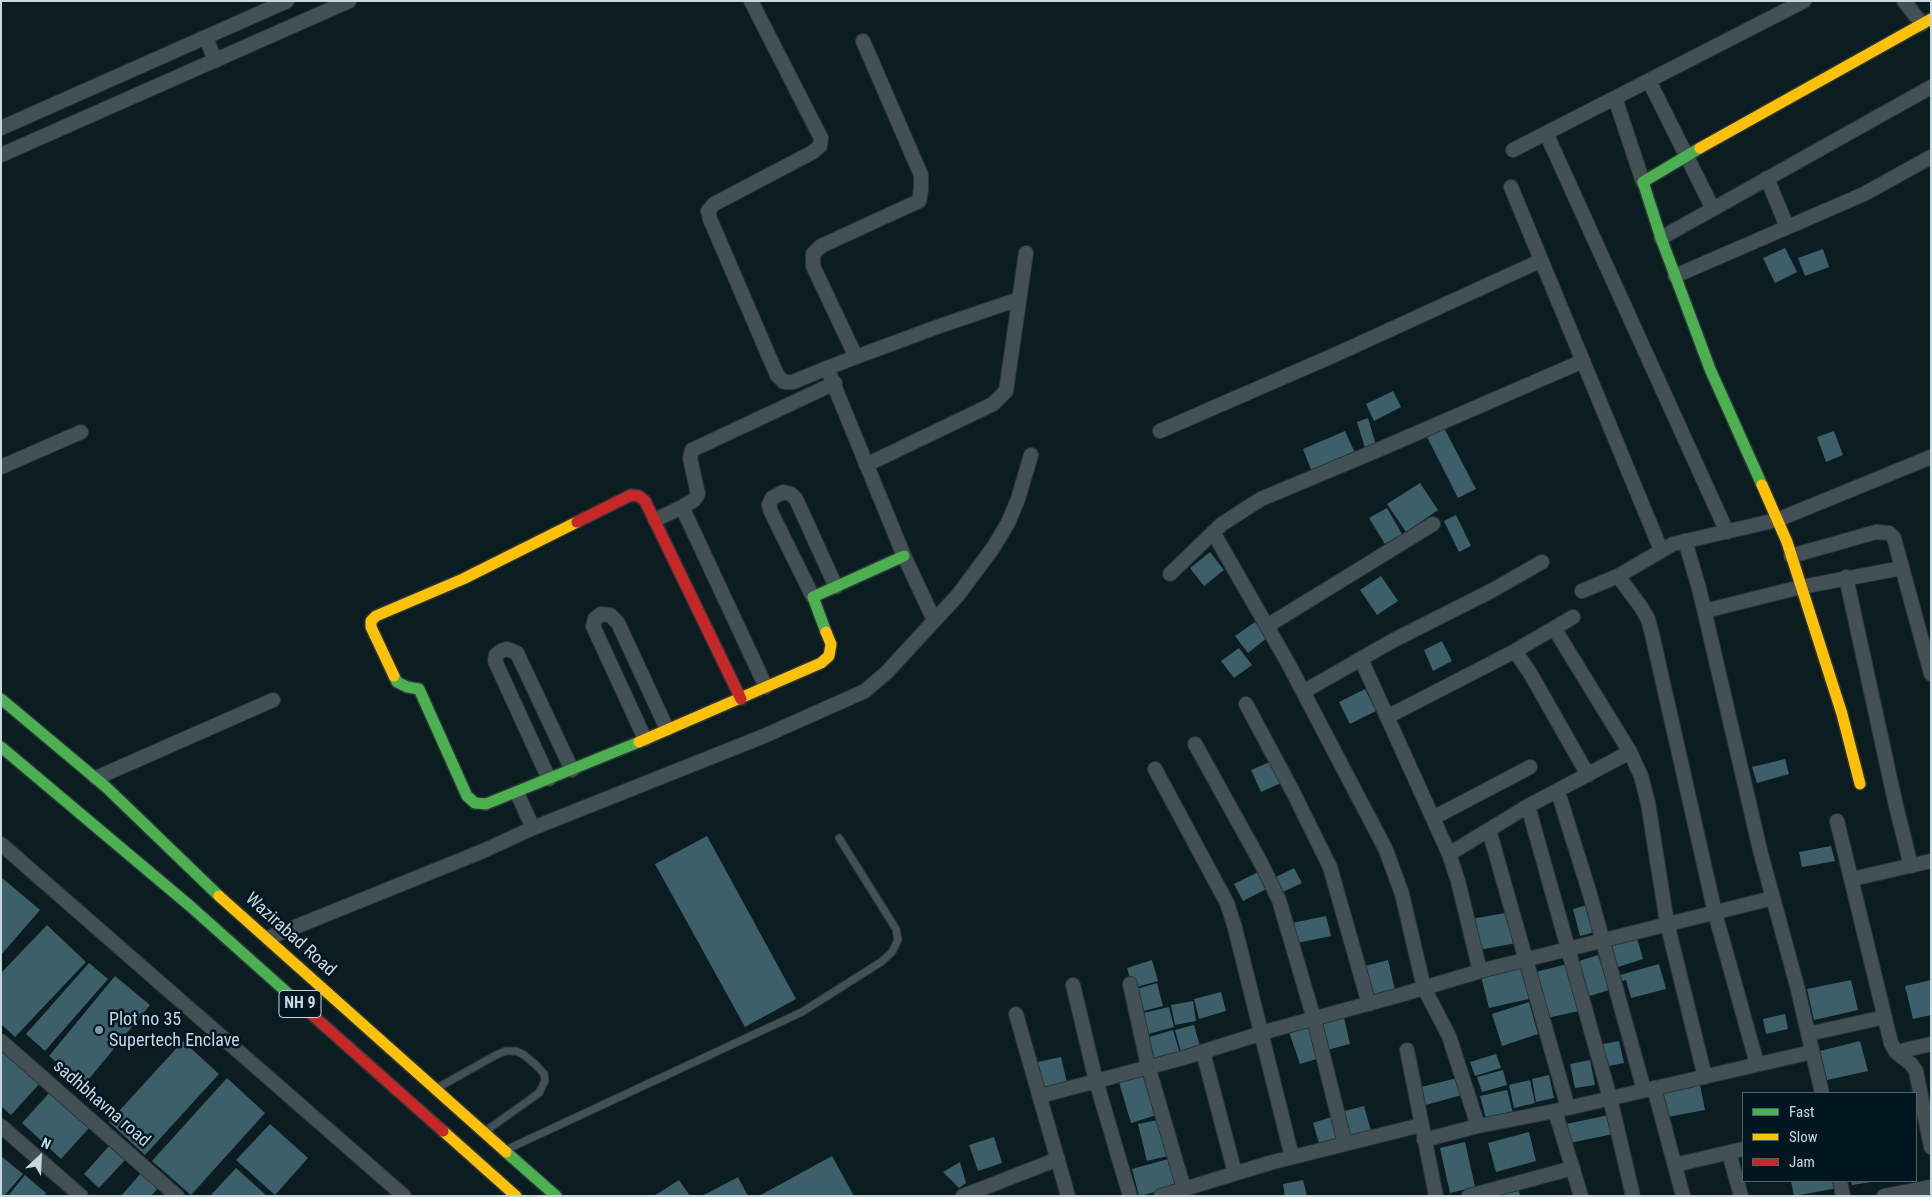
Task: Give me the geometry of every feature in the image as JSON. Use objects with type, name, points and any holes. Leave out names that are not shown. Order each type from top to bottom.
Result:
[{"type":"main road","points":[[1860,784],[1842,714],[1791,556],[1710,369],[1661,238],[1643,182],[1926,22]]},
{"type":"main road","points":[[740,699],[655,520],[645,501],[639,496],[631,495],[463,579],[376,616],[371,621],[371,627],[397,682],[419,689],[423,696],[467,796],[475,804],[486,804],[572,770],[740,699],[821,663],[829,656],[831,644],[813,597],[904,556]]},
{"type":"main road","name":"Wazirabad Road","points":[[1,699],[101,782],[216,892],[436,1089],[482,1135],[505,1150],[556,1196]]},
{"type":"main road","name":"NH 9","points":[[1,747],[190,906],[468,1148],[516,1196]]},
{"type":"street","points":[[1,128],[287,1]]},
{"type":"street","points":[[1,156],[349,1]]},
{"type":"street","points":[[751,1],[821,138],[820,146],[813,152],[714,204],[708,211],[777,375],[784,382],[793,382],[937,327],[1019,299]]},
{"type":"street","points":[[1904,1],[1926,22]]},
{"type":"street","points":[[1513,150],[1796,3]]},
{"type":"street","points":[[206,37],[215,61]]},
{"type":"street","points":[[856,357],[813,266],[813,254],[821,246],[919,201],[921,190],[921,175],[863,41]]},
{"type":"street","points":[[1649,81],[1713,208]]},
{"type":"street","points":[[1661,238],[1931,87]]},
{"type":"street","points":[[1614,98],[1643,182]]},
{"type":"street","points":[[1546,134],[1727,532]]},
{"type":"street","points":[[1675,276],[1864,194],[1931,157]]},
{"type":"street","points":[[1767,178],[1787,227]]},
{"type":"street","points":[[1510,187],[1661,550]]},
{"type":"street","points":[[866,466],[993,404],[1006,390],[1026,253]]},
{"type":"street","points":[[1160,431],[1340,353],[1540,261]]},
{"type":"street","points":[[1170,574],[1212,532],[1232,516],[1261,498],[1419,433],[1583,361]]},
{"type":"street","points":[[827,368],[904,556],[934,620]]},
{"type":"street","points":[[655,520],[694,500],[698,494],[690,458],[692,450],[834,383]]},
{"type":"street","points":[[1,467],[81,432]]},
{"type":"street","points":[[268,938],[483,851],[533,828],[764,736],[865,691],[888,672],[958,595],[992,548],[1008,523],[1018,499],[1030,455]]},
{"type":"street","points":[[1582,591],[1618,576],[1661,550],[1685,541],[1777,520],[1931,457]]},
{"type":"street","points":[[813,597],[769,505],[772,498],[783,492],[790,494],[796,500],[836,587]]},
{"type":"street","points":[[682,507],[766,687]]},
{"type":"street","points":[[1267,626],[1434,524]]},
{"type":"street","points":[[1212,532],[1303,692],[1393,868],[1402,894],[1424,988],[1449,1036],[1478,1126]]},
{"type":"street","points":[[1791,556],[1884,532],[1889,533],[1894,538],[1931,674]]},
{"type":"street","points":[[1685,541],[1705,611],[1773,898],[1822,1092]]},
{"type":"street","points":[[1303,692],[1392,641],[1491,591],[1542,562]]},
{"type":"street","points":[[1705,611],[1801,586],[1902,568]]},
{"type":"street","points":[[1618,576],[1648,619],[1715,913],[1756,1064]]},
{"type":"street","points":[[1846,577],[1910,866]]},
{"type":"street","points":[[645,739],[593,626],[595,619],[601,614],[610,615],[618,623],[668,729]]},
{"type":"street","points":[[1387,718],[1515,651],[1573,617]]},
{"type":"street","points":[[1554,628],[1630,752],[1641,776],[1668,923],[1705,1077]]},
{"type":"street","points":[[549,779],[495,661],[496,655],[501,651],[507,649],[516,654],[572,770]]},
{"type":"street","points":[[1515,651],[1588,775]]},
{"type":"street","points":[[1361,659],[1449,854],[1458,881],[1480,971]]},
{"type":"street","points":[[101,782],[273,700]]},
{"type":"street","points":[[1246,704],[1330,867],[1369,1004]]},
{"type":"street","points":[[1196,744],[1279,900],[1314,1019],[1345,1144]]},
{"type":"street","points":[[1449,854],[1528,806],[1558,792],[1630,752]]},
{"type":"street","points":[[1433,818],[1530,767]]},
{"type":"street","points":[[1155,769],[1227,903],[1235,928],[1292,1157]]},
{"type":"street","points":[[1558,792],[1589,891],[1601,940],[1675,1165],[1682,1196]]},
{"type":"street","points":[[517,793],[533,828]]},
{"type":"street","points":[[1528,806],[1566,949],[1610,1098],[1633,1196]]},
{"type":"street","points":[[1837,821],[1891,1043],[1896,1052],[1911,1064],[1916,1071],[1931,1147]]},
{"type":"street","points":[[1489,830],[1568,1108]]},
{"type":"street","points":[[1,844],[404,1196]]},
{"type":"street","points":[[1852,879],[1931,861]]},
{"type":"street","points":[[1040,1096],[1203,1052],[1480,971],[1773,898]]},
{"type":"street","points":[[1130,984],[1148,1066],[1184,1189]]},
{"type":"street","points":[[1073,985],[1096,1081],[1130,1196]]},
{"type":"street","points":[[1016,1014],[1068,1196]]},
{"type":"street","points":[[1808,1034],[1885,1017]]},
{"type":"street","name":"sadhbhavna road","points":[[1,1041],[177,1196]]},
{"type":"street","points":[[1896,1052],[1931,1044]]},
{"type":"street","points":[[1407,1050],[1436,1196]]},
{"type":"street","points":[[1203,1052],[1235,1173]]},
{"type":"street","points":[[1424,1140],[1478,1126],[1568,1108],[1812,1052]]},
{"type":"street","points":[[1554,1111],[1581,1196]]},
{"type":"street","points":[[1161,1196],[1292,1157],[1421,1125]]},
{"type":"street","points":[[1,1126],[81,1196]]},
{"type":"street","points":[[1675,1165],[1742,1149]]},
{"type":"street","points":[[1729,1153],[1741,1196]]},
{"type":"street","points":[[963,1196],[998,1190],[1058,1159]]},
{"type":"street","points":[[1469,1196],[1573,1168]]},
{"type":"street","points":[[1840,1182],[1843,1196]]},
{"type":"street","points":[[1884,1196],[1931,1187]]},
{"type":"lane","points":[[505,1150],[802,1012],[881,962],[892,952],[898,940],[896,929],[839,838]]},
{"type":"lane","points":[[436,1089],[506,1051],[516,1051],[524,1055],[544,1074],[545,1081],[540,1093],[482,1135]]},
{"type":"building","points":[[1785,248],[1797,272],[1775,283],[1763,258]]},
{"type":"building","points":[[1823,249],[1829,267],[1805,276],[1798,258]]},
{"type":"building","points":[[1393,391],[1401,407],[1374,421],[1366,404]]},
{"type":"building","points":[[1368,418],[1376,445],[1365,448],[1357,422]]},
{"type":"building","points":[[1444,428],[1476,489],[1458,498],[1427,437]]},
{"type":"building","points":[[1345,431],[1355,453],[1312,472],[1303,449]]},
{"type":"building","points":[[1834,431],[1843,455],[1826,462],[1817,437]]},
{"type":"building","points":[[1420,483],[1438,510],[1406,532],[1387,504]]},
{"type":"building","points":[[1387,508],[1402,534],[1385,544],[1369,518]]},
{"type":"building","points":[[1456,515],[1471,546],[1459,552],[1444,521]]},
{"type":"building","points":[[1210,552],[1224,570],[1204,586],[1190,568]]},
{"type":"building","points":[[1381,576],[1398,601],[1377,615],[1360,590]]},
{"type":"building","points":[[1255,622],[1267,638],[1248,653],[1235,636]]},
{"type":"building","points":[[1442,641],[1452,661],[1433,671],[1424,650]]},
{"type":"building","points":[[1239,648],[1252,665],[1234,678],[1221,661]]},
{"type":"building","points":[[1365,689],[1376,711],[1350,724],[1339,702]]},
{"type":"building","points":[[1785,759],[1789,774],[1757,783],[1752,767]]},
{"type":"building","points":[[1272,761],[1281,783],[1261,792],[1251,770]]},
{"type":"building","points":[[707,836],[796,999],[745,1027],[655,864]]},
{"type":"building","points":[[1831,846],[1835,861],[1802,867],[1799,852]]},
{"type":"building","points":[[1294,868],[1302,883],[1283,892],[1276,877]]},
{"type":"building","points":[[1262,870],[1270,887],[1243,901],[1234,884]]},
{"type":"building","points":[[1,877],[40,910],[1,955]]},
{"type":"building","points":[[1587,905],[1595,932],[1580,936],[1573,909]]},
{"type":"building","points":[[1511,912],[1517,943],[1478,950],[1471,919]]},
{"type":"building","points":[[1326,916],[1331,936],[1297,943],[1292,923]]},
{"type":"building","points":[[47,925],[86,962],[15,1037],[1,1024],[1,973]]},
{"type":"building","points":[[1635,931],[1643,959],[1618,967],[1609,939]]},
{"type":"building","points":[[1598,955],[1609,990],[1583,998],[1573,963]]},
{"type":"building","points":[[1152,960],[1158,981],[1133,988],[1127,968]]},
{"type":"building","points":[[1388,960],[1395,990],[1371,995],[1365,966]]},
{"type":"building","points":[[89,963],[108,979],[45,1051],[26,1034]]},
{"type":"building","points":[[1567,964],[1579,1011],[1547,1018],[1536,972]]},
{"type":"building","points":[[1659,964],[1666,989],[1631,998],[1626,980],[1622,981],[1620,975]]},
{"type":"building","points":[[1521,968],[1529,999],[1489,1008],[1481,977]]},
{"type":"building","name":"Plot no 35 Supertech Enclave","points":[[115,976],[150,1005],[84,1085],[49,1056]]},
{"type":"building","points":[[1851,980],[1858,1010],[1814,1020],[1807,989]]},
{"type":"building","points":[[1931,980],[1931,1015],[1913,1019],[1905,986]]},
{"type":"building","points":[[1157,983],[1163,1006],[1139,1012],[1133,990]]},
{"type":"building","points":[[1221,992],[1226,1011],[1199,1019],[1194,999]]},
{"type":"building","points":[[1193,1001],[1196,1021],[1175,1025],[1171,1005]]},
{"type":"building","points":[[1529,1002],[1538,1034],[1502,1046],[1492,1014]]},
{"type":"building","points":[[1169,1007],[1174,1027],[1145,1035],[1139,1014]]},
{"type":"building","points":[[1785,1014],[1788,1029],[1766,1034],[1763,1019]]},
{"type":"building","points":[[1344,1018],[1350,1044],[1327,1050],[1320,1024]]},
{"type":"building","points":[[1311,1022],[1323,1057],[1300,1064],[1288,1029]]},
{"type":"building","points":[[1194,1025],[1200,1046],[1181,1052],[1175,1030]]},
{"type":"building","points":[[1173,1030],[1181,1057],[1153,1065],[1146,1038]]},
{"type":"building","points":[[183,1041],[219,1074],[145,1155],[109,1122]]},
{"type":"building","points":[[1619,1041],[1624,1063],[1603,1067],[1598,1045]]},
{"type":"building","points":[[1860,1041],[1868,1071],[1827,1080],[1820,1051]]},
{"type":"building","points":[[5,1049],[41,1082],[11,1115],[1,1106],[1,1053]]},
{"type":"building","points":[[1496,1054],[1501,1068],[1475,1076],[1470,1062]]},
{"type":"building","points":[[1061,1057],[1067,1083],[1039,1089],[1033,1063]]},
{"type":"building","points":[[1590,1060],[1595,1085],[1575,1088],[1570,1064]]},
{"type":"building","points":[[1147,1070],[1160,1114],[1131,1123],[1118,1079]]},
{"type":"building","points":[[1503,1070],[1507,1085],[1482,1092],[1477,1077]]},
{"type":"building","points":[[1549,1075],[1554,1098],[1536,1102],[1532,1079]]},
{"type":"building","points":[[227,1078],[265,1113],[191,1195],[152,1161]]},
{"type":"building","points":[[1457,1078],[1462,1095],[1422,1106],[1417,1088]]},
{"type":"building","points":[[1530,1080],[1535,1103],[1514,1108],[1509,1085]]},
{"type":"building","points":[[1700,1085],[1705,1110],[1662,1118],[1657,1093]]},
{"type":"building","points":[[1507,1090],[1513,1113],[1486,1119],[1480,1096]]},
{"type":"building","points":[[50,1092],[89,1128],[61,1159],[22,1123]]},
{"type":"building","points":[[1364,1106],[1371,1131],[1349,1137],[1341,1112]]},
{"type":"building","points":[[1609,1115],[1613,1134],[1570,1143],[1566,1124]]},
{"type":"building","points":[[1334,1116],[1341,1140],[1320,1146],[1313,1123]]},
{"type":"building","points":[[1163,1119],[1172,1155],[1147,1161],[1138,1124]]},
{"type":"building","points":[[270,1124],[308,1158],[275,1195],[236,1160]]},
{"type":"building","points":[[1529,1132],[1536,1161],[1496,1172],[1488,1143]]},
{"type":"building","points":[[994,1137],[1002,1163],[978,1171],[969,1145]]},
{"type":"building","points":[[1465,1142],[1475,1187],[1450,1193],[1440,1148]]},
{"type":"building","points":[[109,1146],[125,1160],[99,1188],[84,1174]]},
{"type":"building","points":[[1,1156],[23,1174],[4,1196],[1,1196]]},
{"type":"building","points":[[832,1156],[854,1196],[759,1196]]},
{"type":"building","points":[[1172,1158],[1179,1186],[1139,1196],[1132,1169]]},
{"type":"building","points":[[960,1162],[966,1183],[959,1188],[943,1172]]},
{"type":"building","points":[[236,1168],[267,1196],[210,1196]]},
{"type":"building","points":[[142,1172],[159,1187],[151,1196],[121,1196]]},
{"type":"building","points":[[25,1175],[46,1193],[44,1196],[8,1196]]},
{"type":"building","points":[[738,1177],[748,1196],[702,1196]]},
{"type":"building","points":[[679,1180],[690,1196],[654,1196]]},
{"type":"building","points":[[1303,1180],[1307,1196],[1285,1196],[1283,1184]]},
{"type":"building","points":[[1791,1182],[1836,1182],[1838,1188],[1794,1196]]},
{"type":"building","points":[[1851,1182],[1871,1182],[1852,1185]]},
{"type":"building","points":[[1519,1191],[1520,1196],[1501,1196],[1501,1195]]},
{"type":"traffic: fast","points":[[1700,148],[1643,182],[1661,238],[1710,369],[1762,485]]},
{"type":"traffic: fast","points":[[826,632],[813,597],[904,556]]},
{"type":"traffic: fast","points":[[394,676],[397,682],[407,687],[419,689],[467,796],[475,803],[486,804],[639,742]]},
{"type":"traffic: fast","points":[[1,699],[106,787],[219,896]]},
{"type":"traffic: fast","points":[[1,747],[190,906],[301,1005]]},
{"type":"traffic: fast","points":[[506,1152],[556,1196]]},
{"type":"traffic: slow","points":[[1700,148],[1931,19]]},
{"type":"traffic: slow","points":[[1762,485],[1787,542],[1842,714],[1860,784]]},
{"type":"traffic: slow","points":[[394,676],[371,627],[371,621],[376,616],[463,579],[577,522]]},
{"type":"traffic: slow","points":[[639,742],[821,663],[829,656],[831,644],[826,632]]},
{"type":"traffic: slow","points":[[219,896],[506,1152]]},
{"type":"traffic: slow","points":[[443,1131],[516,1196]]},
{"type":"traffic: jam","points":[[577,522],[631,495],[639,496],[645,501],[741,699]]},
{"type":"traffic: jam","points":[[301,1005],[443,1131]]},
{"type":"place","name":"Plot no 35 Supertech Enclave","points":[[99,1030]]}]
